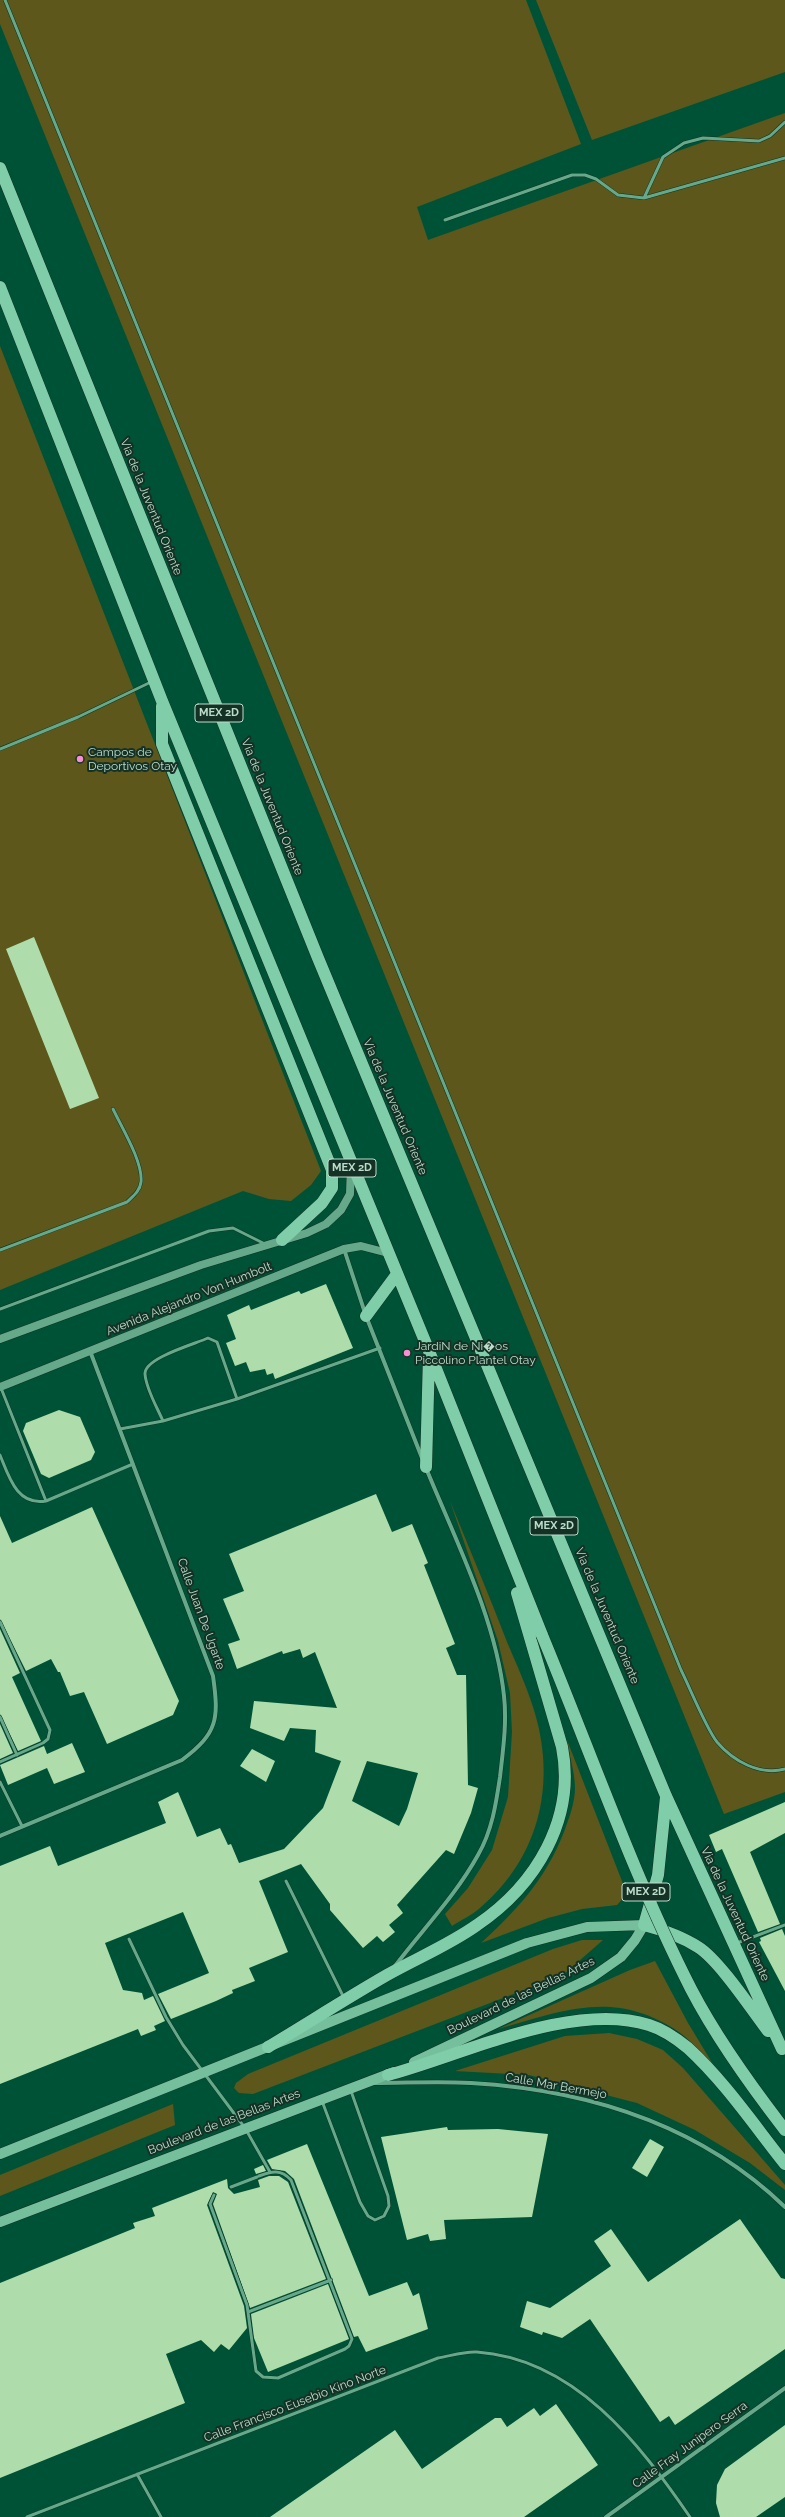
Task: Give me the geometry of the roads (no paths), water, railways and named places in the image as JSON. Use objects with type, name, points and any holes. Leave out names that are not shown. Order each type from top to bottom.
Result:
[{"type":"highway","name":"Via de la Juventud Oriente","points":[[0,168],[318,958],[666,1796],[783,2051]]},
{"type":"highway","name":"MEX 2D","points":[[0,287],[162,701],[351,1165],[429,1351],[496,1525],[640,1878],[692,1990],[733,2057],[785,2130]]},
{"type":"highway","points":[[162,701],[162,744],[332,1170],[332,1188],[322,1204],[282,1240]]},
{"type":"highway","points":[[366,1316],[397,1274]]},
{"type":"highway","points":[[426,1467],[429,1351]]},
{"type":"highway","points":[[268,2047],[388,1975],[450,1943],[498,1909],[530,1876],[552,1839],[561,1815],[566,1788],[566,1769],[562,1747],[496,1525]]},
{"type":"highway","points":[[666,1796],[658,1875],[644,1925],[669,1932],[699,1947],[710,1958],[783,2051]]},
{"type":"highway","points":[[388,2075],[545,2026],[584,2020],[616,2020],[649,2025],[687,2048],[727,2092],[785,2164]]},
{"type":"main road","name":"Avenida Alejandro Von Humbolt","points":[[0,1339],[150,1283],[307,1233],[326,1224],[341,1210],[350,1194],[351,1165]]},
{"type":"main road","name":"Avenida Alejandro Von Humbolt","points":[[0,1387],[344,1249],[361,1246],[388,1253]]},
{"type":"main road","points":[[0,2154],[203,2071],[268,2047],[545,1937],[587,1927],[644,1925]]},
{"type":"main road","name":"Boulevard de las Bellas Artes","points":[[0,2222],[388,2075],[591,1978],[621,1957],[635,1940],[644,1925]]},
{"type":"street","points":[[344,1249],[366,1316],[380,1348],[489,1630],[504,1695],[504,1744],[496,1801],[490,1828],[479,1854],[458,1887],[388,1975]]},
{"type":"street","name":"Calle Juan De Ugarte","points":[[0,1836],[182,1760],[201,1746],[212,1730],[217,1704],[213,1676],[90,1352]]},
{"type":"street","name":"Calle Mar Bermejo","points":[[366,2083],[471,2083],[540,2090],[604,2103],[654,2120],[696,2142],[734,2165],[785,2207]]},
{"type":"street","name":"Calle Fray Junípero Serra","points":[[606,2517],[785,2388]]},
{"type":"lane","points":[[5,0],[681,1670],[717,1741],[732,1755],[754,1769],[777,1772],[785,1769]]},
{"type":"lane","points":[[644,198],[663,157],[684,143],[704,138],[759,141],[770,136],[785,122]]},
{"type":"lane","points":[[445,220],[572,175],[585,175],[596,179],[618,195],[644,198],[785,158]]},
{"type":"lane","points":[[0,749],[78,717],[154,680]]},
{"type":"lane","points":[[0,1250],[127,1202],[138,1192],[141,1183],[140,1169],[113,1109]]},
{"type":"lane","points":[[0,1309],[209,1232],[233,1228],[266,1245]]},
{"type":"lane","points":[[163,1421],[146,1376],[147,1368],[156,1360],[208,1338],[217,1342],[237,1399]]},
{"type":"lane","points":[[120,1429],[163,1421],[237,1399],[380,1348]]},
{"type":"lane","points":[[0,1387],[46,1501]]},
{"type":"lane","points":[[0,1455],[14,1488],[26,1499],[38,1502],[46,1501],[133,1464]]},
{"type":"lane","points":[[0,1622],[50,1730],[48,1739],[43,1743],[0,1762]]},
{"type":"lane","points":[[0,1717],[17,1755]]},
{"type":"lane","points":[[0,1782],[22,1826]]},
{"type":"lane","points":[[286,1881],[352,2014]]},
{"type":"lane","points":[[733,1944],[785,1925]]},
{"type":"lane","points":[[129,1939],[166,2017],[245,2128],[270,2172]]},
{"type":"lane","points":[[322,2100],[360,2202],[368,2216],[375,2220],[384,2216],[389,2206],[388,2196],[351,2089]]},
{"type":"lane","points":[[214,2196],[210,2204],[248,2312],[256,2371],[263,2377],[278,2378],[345,2349],[352,2343],[351,2333],[291,2180],[286,2174],[278,2171],[270,2172],[231,2187]]},
{"type":"lane","points":[[248,2312],[331,2280]]},
{"type":"lane","name":"Calle Francisco Eusebio Kino Norte","points":[[26,2517],[438,2358],[476,2352],[507,2356],[541,2368],[571,2386],[614,2420],[662,2477],[690,2517]]},
{"type":"lane","points":[[137,2474],[161,2517]]},
{"type":"place","name":"Campos de Deportivos Otay","points":[[80,759]]},
{"type":"place","name":"JardiN de Ni�os Piccolino Plantel Otay","points":[[407,1353]]}]
